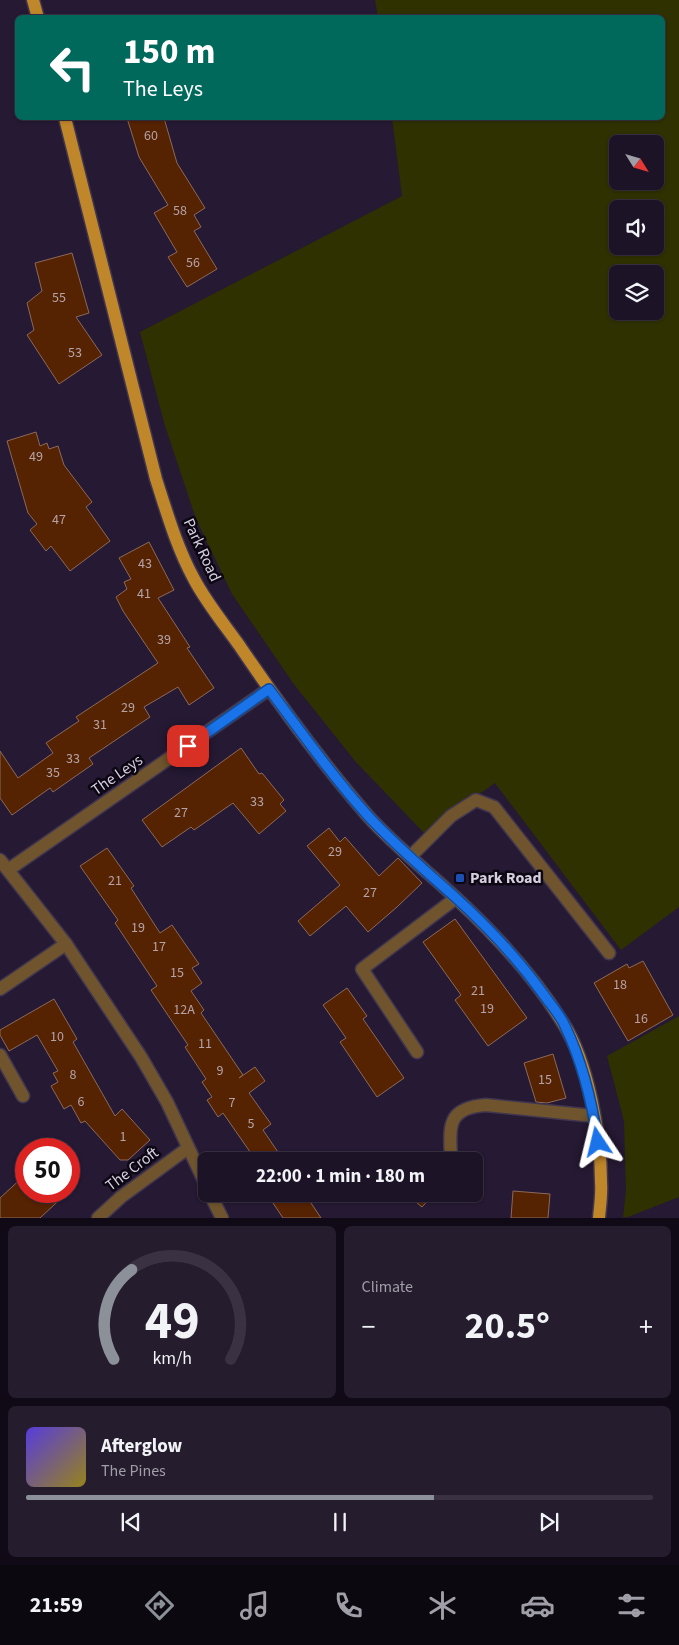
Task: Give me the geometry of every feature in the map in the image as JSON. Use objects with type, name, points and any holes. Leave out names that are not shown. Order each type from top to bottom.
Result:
[{"type":"main road","points":[[32,0],[37,15]]},
{"type":"main road","name":"Park Road","points":[[65,120],[156,479],[174,533],[194,580],[269,689],[369,817],[456,898],[516,959],[564,1024],[580,1060],[591,1096],[602,1182],[599,1218]]},
{"type":"street","name":"The Leys","points":[[198,1169],[167,1102],[141,1057],[66,944],[4,865],[269,689]]},
{"type":"street","points":[[410,857],[452,816],[476,800],[494,808],[609,954]]},
{"type":"street","points":[[417,1052],[362,969],[456,898]]},
{"type":"street","points":[[0,989],[66,944]]},
{"type":"street","points":[[0,1055],[23,1096]]},
{"type":"street","points":[[451,1152],[450,1129],[454,1118],[461,1111],[474,1106],[486,1105],[594,1116]]},
{"type":"street","name":"The Croft","points":[[98,1218],[121,1197],[188,1148]]},
{"type":"street","points":[[214,1202],[222,1218]]},
{"type":"shaded area","points":[[375,0],[679,0],[679,907],[621,950],[495,783],[424,833],[355,761],[293,683],[232,594],[196,519],[165,426],[140,332],[402,196],[392,120],[665,120],[665,15],[378,15]]},
{"type":"shaded area","points":[[679,1016],[679,1197],[628,1217],[623,1217],[626,1191],[624,1121],[607,1056]]},
{"type":"building","points":[[128,120],[165,120],[177,163],[205,208],[194,215],[201,227],[194,231],[217,269],[187,287],[168,257],[177,252],[154,213],[168,205],[139,157]]},
{"type":"building","points":[[72,253],[89,313],[76,317],[102,355],[59,384],[27,335],[34,330],[27,303],[42,291],[35,263]]},
{"type":"building","points":[[36,432],[40,446],[47,443],[49,449],[58,446],[64,465],[92,502],[86,507],[110,541],[70,571],[51,546],[46,551],[30,530],[37,524],[28,513],[7,441]]},
{"type":"building","points":[[149,542],[174,590],[158,598],[190,647],[187,648],[214,688],[189,705],[178,687],[144,707],[150,717],[89,758],[93,764],[53,792],[50,788],[12,815],[0,798],[0,751],[18,778],[53,753],[46,743],[79,721],[76,717],[158,663],[123,611],[116,597],[127,589],[124,582],[131,579],[119,558]]},
{"type":"building","points":[[241,748],[259,774],[262,773],[284,800],[280,804],[286,811],[259,834],[233,803],[194,830],[191,827],[162,847],[142,820]]},
{"type":"building","points":[[329,828],[340,842],[345,837],[379,876],[398,858],[422,883],[368,932],[346,906],[310,936],[298,921],[340,885],[307,846]]},
{"type":"building","points":[[107,848],[134,886],[131,888],[160,933],[172,925],[199,964],[192,968],[202,983],[191,991],[204,1010],[201,1013],[243,1075],[239,1078],[255,1067],[265,1081],[249,1093],[271,1124],[263,1130],[278,1152],[250,1152],[223,1113],[218,1117],[207,1100],[212,1097],[202,1082],[206,1079],[185,1047],[188,1045],[151,990],[157,986],[115,923],[118,920],[80,866]]},
{"type":"building","points":[[455,919],[527,1018],[488,1046],[455,1000],[461,995],[423,942]]},
{"type":"building","points":[[643,961],[673,1015],[628,1041],[594,983],[627,964],[629,968]]},
{"type":"building","points":[[347,988],[367,1016],[363,1019],[404,1078],[377,1097],[340,1042],[346,1038],[323,1005]]},
{"type":"building","points":[[54,999],[77,1039],[73,1042],[115,1116],[122,1109],[150,1140],[128,1160],[120,1160],[85,1121],[81,1123],[71,1105],[64,1109],[51,1086],[58,1082],[53,1073],[58,1071],[37,1035],[9,1051],[0,1035],[0,1030]]},
{"type":"building","points":[[553,1054],[566,1098],[547,1103],[536,1102],[524,1063]]},
{"type":"building","points":[[15,1184],[15,1203],[56,1203],[40,1218],[0,1218],[0,1198]]},
{"type":"building","points":[[513,1191],[550,1194],[548,1218],[511,1218]]},
{"type":"building","points":[[272,1202],[310,1202],[321,1218],[283,1218]]},
{"type":"building","points":[[416,1202],[427,1202],[422,1207]]},
{"type":"place","name":"Park Road","points":[[460,878]]},
{"type":"route","points":[[188,746],[269,689],[369,817],[485,926],[516,959],[539,989],[564,1024],[580,1060],[591,1096],[598,1142]]}]
